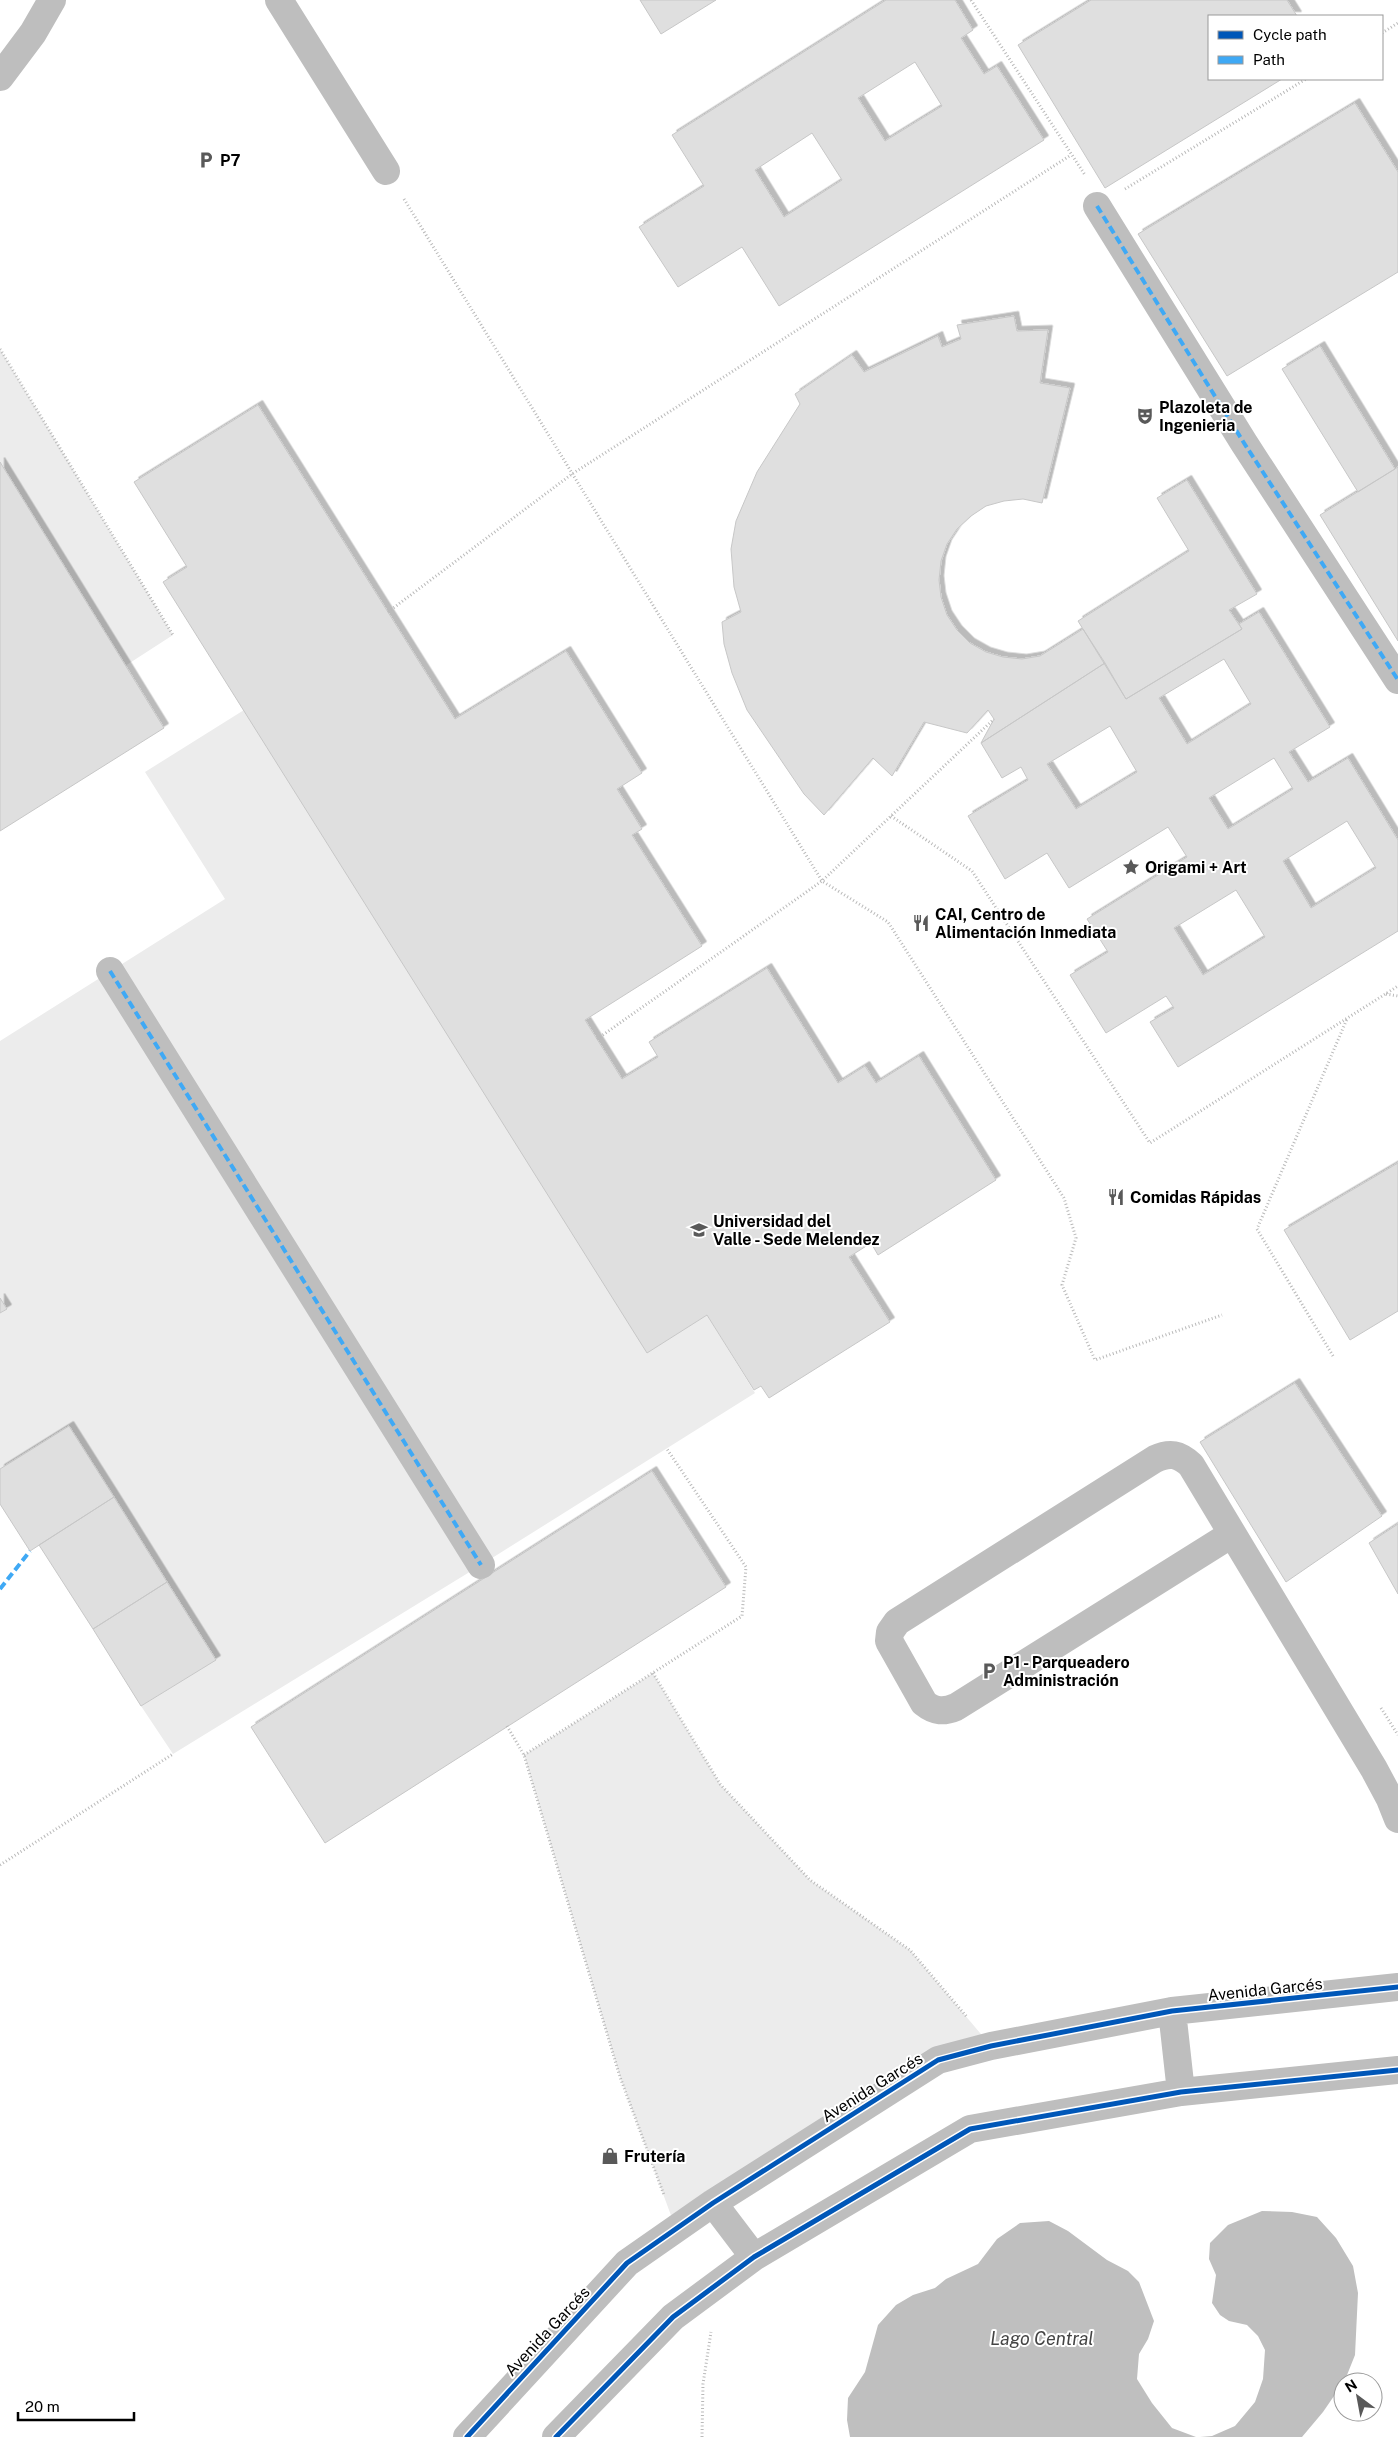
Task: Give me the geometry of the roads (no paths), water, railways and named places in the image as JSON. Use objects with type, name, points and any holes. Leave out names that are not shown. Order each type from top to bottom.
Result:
[{"type":"street","points":[[0,76],[33,32],[52,0]]},
{"type":"street","points":[[280,0],[386,171]]},
{"type":"street","points":[[1100,204],[1244,443],[1398,680]]},
{"type":"street","points":[[110,971],[481,1565]]},
{"type":"street","points":[[1232,1534],[946,1711],[932,1710],[924,1703],[889,1640],[890,1632],[897,1622],[1164,1455],[1172,1454],[1183,1458],[1191,1466],[1374,1769],[1390,1798],[1398,1819]]},
{"type":"street","name":"Avenida Garcés","points":[[467,2437],[627,2263],[713,2203],[938,2060],[991,2046],[1172,2011],[1398,1987]]},
{"type":"street","points":[[1172,2011],[1181,2092]]},
{"type":"street","points":[[556,2437],[673,2317],[718,2283],[754,2257],[970,2128],[1181,2092],[1398,2070]]},
{"type":"street","points":[[713,2203],[754,2257]]},
{"type":"water","points":[[1262,2211],[1292,2212],[1317,2217],[1336,2238],[1353,2266],[1358,2293],[1355,2355],[1348,2372],[1333,2372],[1333,2397],[1302,2437],[1200,2437],[1212,2436],[1235,2426],[1255,2402],[1263,2379],[1265,2350],[1258,2336],[1247,2325],[1229,2321],[1220,2315],[1212,2303],[1216,2275],[1209,2259],[1210,2243],[1228,2225]]},
{"type":"water","name":"Lago Central","points":[[1049,2221],[1068,2231],[1107,2260],[1128,2271],[1139,2282],[1154,2321],[1148,2339],[1139,2354],[1137,2379],[1152,2403],[1172,2428],[1196,2437],[850,2437],[847,2420],[848,2398],[865,2372],[878,2325],[896,2305],[913,2295],[935,2288],[946,2279],[978,2264],[997,2239],[1020,2223]]},
{"type":"place","name":"P7","points":[[206,160]]},
{"type":"place","name":"Plazoleta de Ingenieria","points":[[1145,416]]},
{"type":"place","name":"Origami + Art","points":[[1131,867]]},
{"type":"place","name":"CAI, Centro de Alimentación Inmediata","points":[[921,923]]},
{"type":"place","name":"Comidas Rápidas","points":[[1116,1197]]},
{"type":"place","name":"Universidad del Valle - Sede Melendez","points":[[699,1230]]},
{"type":"place","name":"P1 - Parqueadero Administración","points":[[989,1671]]},
{"type":"place","name":"Frutería","points":[[610,2156]]}]
